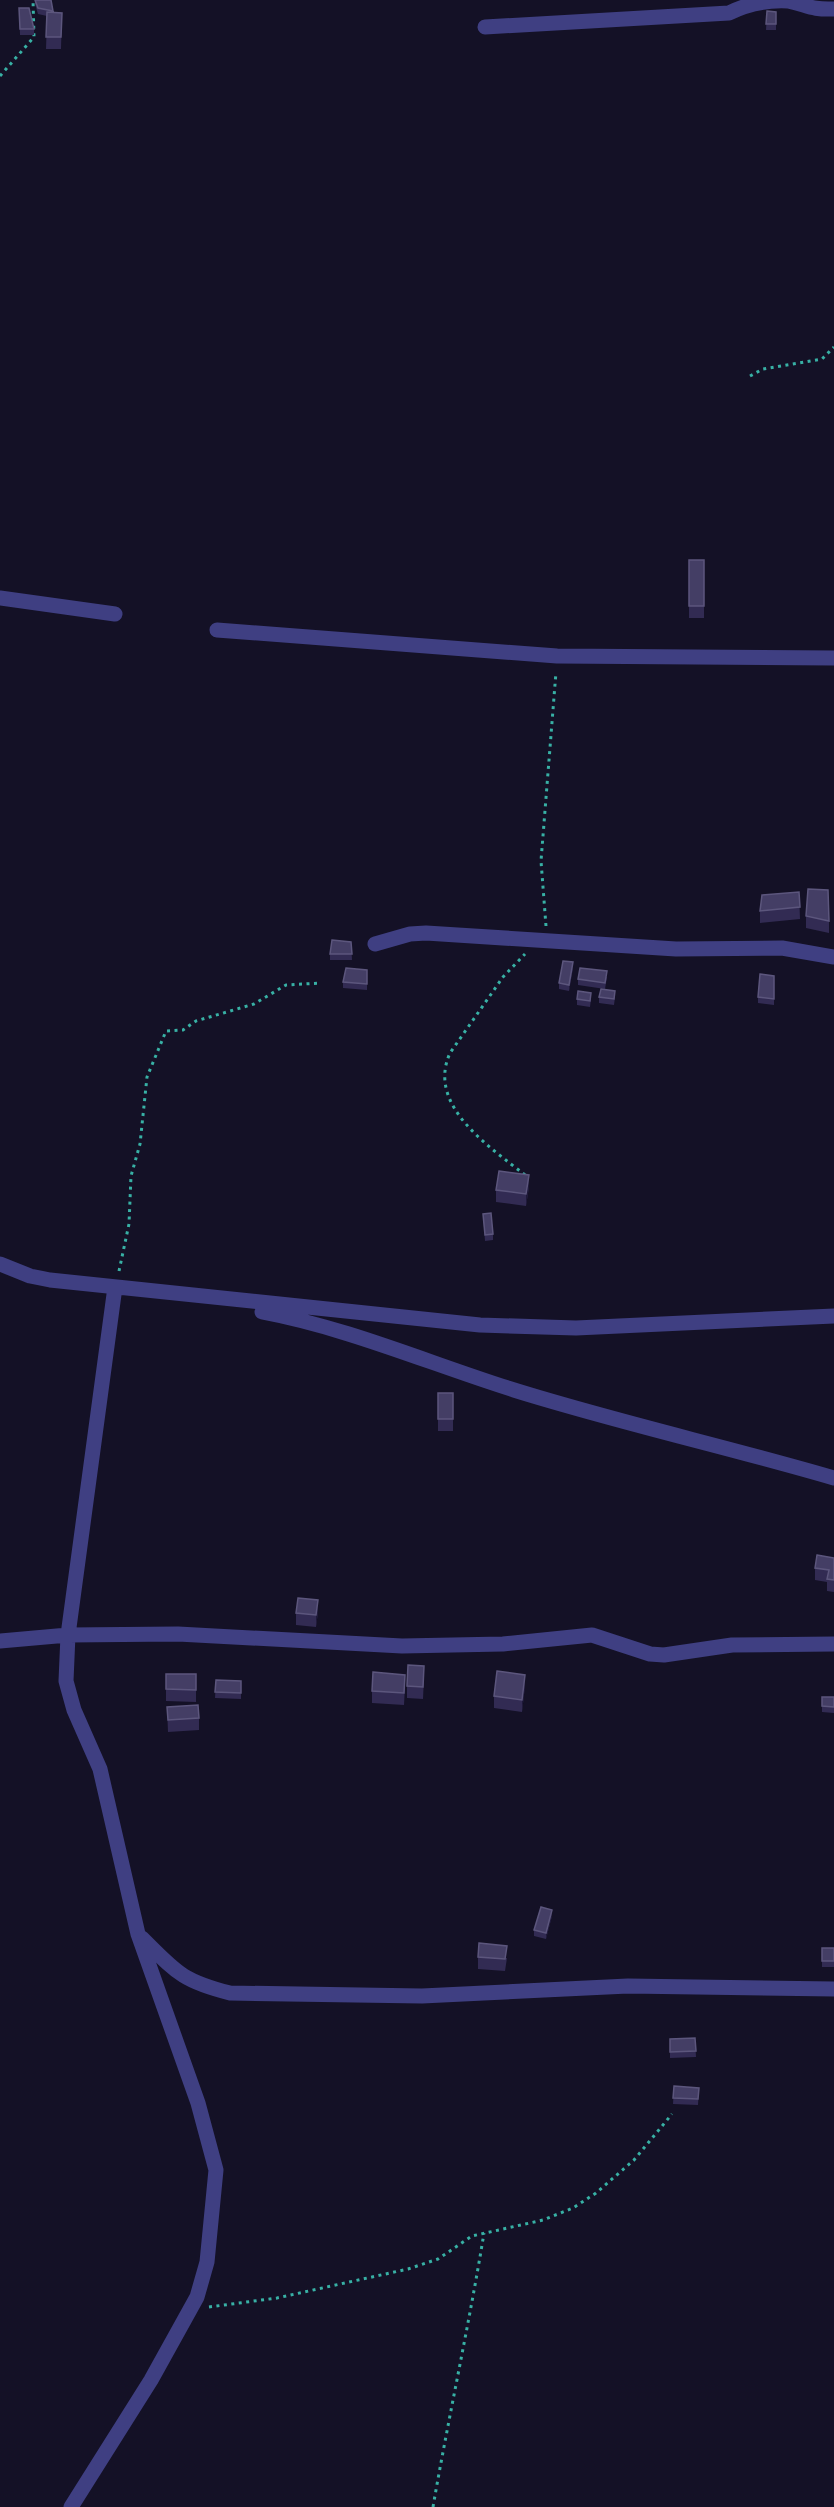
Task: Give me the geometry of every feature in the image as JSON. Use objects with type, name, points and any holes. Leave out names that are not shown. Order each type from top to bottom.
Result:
[{"type":"street","points":[[485,27],[729,13],[749,3],[787,1],[813,10],[834,9]]},
{"type":"street","points":[[0,598],[115,614]]},
{"type":"street","points":[[217,630],[557,656],[834,658]]},
{"type":"street","points":[[375,944],[410,934],[426,933],[676,949],[782,948],[834,957]]},
{"type":"street","points":[[0,1264],[30,1276],[50,1280],[490,1325],[576,1328],[834,1316]]},
{"type":"street","points":[[71,2507],[151,2380],[196,2297],[207,2262],[216,2170],[198,2103],[138,1934],[100,1769],[74,1710],[66,1682],[68,1635],[115,1287]]},
{"type":"street","points":[[135,1289],[279,1315],[414,1355],[587,1412],[729,1448],[834,1478]]},
{"type":"street","points":[[0,1641],[68,1635],[221,1636],[402,1646],[503,1644],[592,1635],[650,1654],[664,1655],[732,1645],[834,1644]]},
{"type":"street","points":[[138,1934],[184,1978],[230,1993],[422,1996],[628,1986],[834,1989]]},
{"type":"path","points":[[0,76],[34,37],[33,0]]},
{"type":"path","points":[[750,376],[764,369],[822,359],[834,347]]},
{"type":"path","points":[[525,1175],[469,1130],[449,1098],[447,1066],[450,1053],[503,977],[543,940],[541,861],[557,656]]},
{"type":"path","points":[[115,1287],[129,1224],[131,1176],[140,1144],[147,1077],[166,1031],[183,1030],[196,1021],[254,1004],[286,985],[321,983]]},
{"type":"path","points":[[189,2310],[277,2298],[408,2269],[438,2259],[464,2241],[484,2233],[543,2220],[573,2208],[596,2193],[634,2160],[672,2114]]},
{"type":"path","points":[[433,2507],[467,2335],[484,2233]]},
{"type":"building","points":[[35,0],[51,0],[53,11],[38,8]]},
{"type":"building","points":[[19,8],[29,8],[34,29],[20,29]]},
{"type":"building","points":[[767,11],[776,12],[776,24],[766,24]]},
{"type":"building","points":[[47,12],[62,13],[61,37],[46,37]]},
{"type":"building","points":[[689,560],[704,560],[704,606],[689,606]]},
{"type":"building","points":[[808,889],[828,890],[829,921],[806,916]]},
{"type":"building","points":[[799,892],[800,907],[760,911],[762,895]]},
{"type":"building","points":[[332,940],[351,942],[352,954],[330,954]]},
{"type":"building","points":[[563,961],[573,962],[569,985],[559,983]]},
{"type":"building","points":[[346,968],[367,970],[367,984],[343,982]]},
{"type":"building","points":[[580,968],[607,971],[605,983],[578,979]]},
{"type":"building","points":[[760,974],[774,976],[774,999],[758,997]]},
{"type":"building","points":[[601,989],[615,991],[614,999],[599,997]]},
{"type":"building","points":[[578,991],[591,993],[590,1001],[577,999]]},
{"type":"building","points":[[499,1171],[529,1175],[526,1194],[496,1190]]},
{"type":"building","points":[[491,1213],[493,1234],[485,1235],[483,1214]]},
{"type":"building","points":[[438,1393],[453,1393],[453,1419],[438,1419]]},
{"type":"building","points":[[817,1555],[834,1558],[834,1580],[827,1579],[829,1570],[815,1568]]},
{"type":"building","points":[[298,1598],[318,1600],[316,1615],[296,1613]]},
{"type":"building","points":[[408,1665],[424,1666],[423,1687],[407,1686]]},
{"type":"building","points":[[497,1671],[525,1675],[522,1700],[494,1696]]},
{"type":"building","points":[[373,1672],[405,1675],[404,1693],[372,1691]]},
{"type":"building","points":[[166,1674],[196,1674],[196,1690],[166,1689]]},
{"type":"building","points":[[216,1680],[241,1681],[241,1693],[215,1692]]},
{"type":"building","points":[[822,1697],[834,1697],[834,1707],[822,1706]]},
{"type":"building","points":[[198,1705],[199,1718],[168,1720],[167,1707]]},
{"type":"building","points":[[541,1907],[552,1910],[546,1933],[534,1930]]},
{"type":"building","points":[[479,1943],[507,1946],[505,1959],[478,1957]]},
{"type":"building","points":[[822,1948],[834,1948],[834,1961],[822,1961]]},
{"type":"building","points":[[695,2038],[696,2051],[670,2052],[670,2039]]},
{"type":"building","points":[[674,2086],[699,2088],[698,2099],[673,2098]]}]
